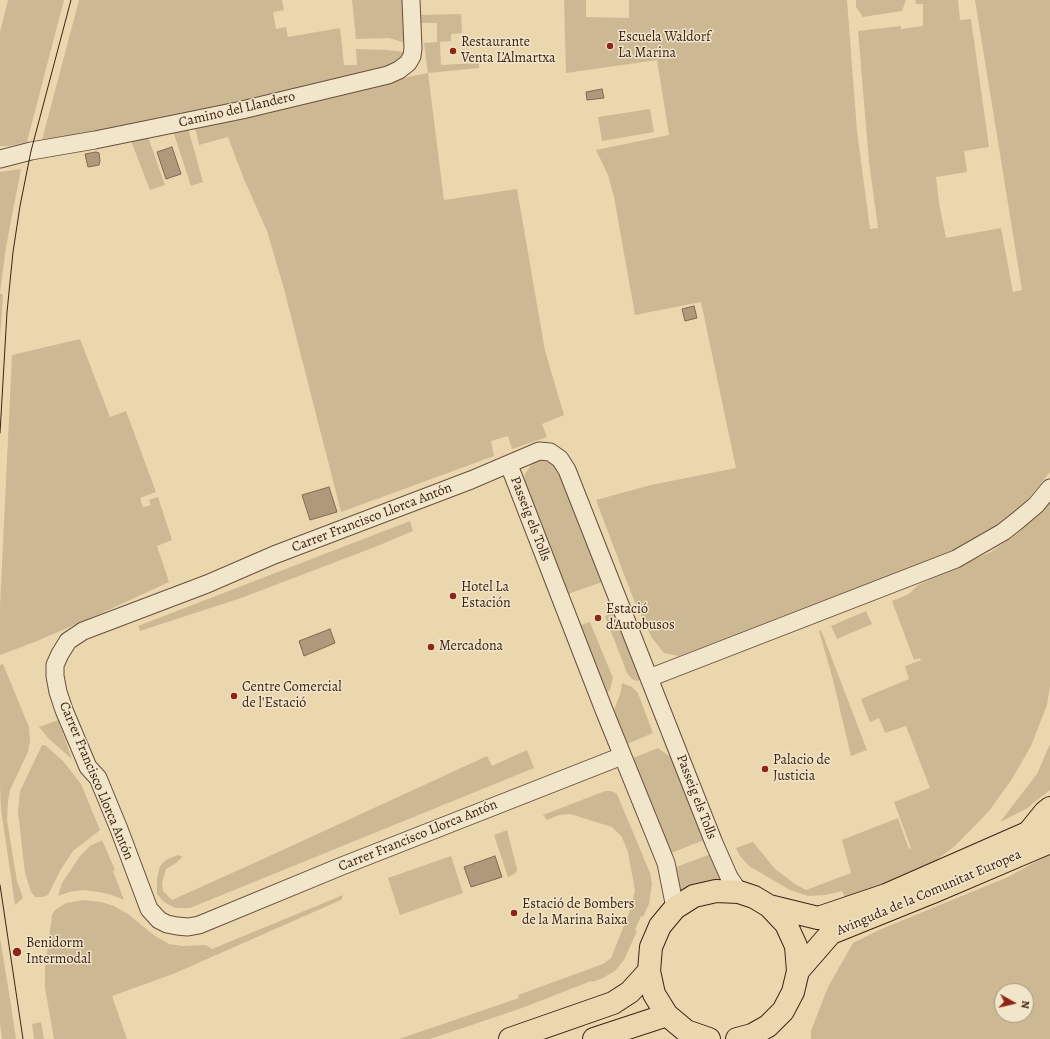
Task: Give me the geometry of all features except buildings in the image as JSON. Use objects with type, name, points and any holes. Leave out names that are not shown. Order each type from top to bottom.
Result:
[{"type":"main road","points":[[1028,833],[1050,808]]},
{"type":"main road","points":[[769,906],[818,918],[886,895],[1050,824]]},
{"type":"main road","name":"Avinguda de la Comunitat Europea","points":[[798,971],[831,933],[1050,842]]},
{"type":"main road","points":[[709,1039],[686,1031],[667,1015],[654,994],[649,971],[651,947],[660,926],[676,908],[694,896],[716,891],[739,892],[754,897],[769,906],[786,924],[796,946],[798,971],[793,992],[771,1033],[752,1035],[737,1039]]},
{"type":"main road","points":[[510,1039],[613,1004],[630,992],[649,971]]},
{"type":"main road","points":[[594,1039],[667,1015]]},
{"type":"street","name":"Camino del Llandero","points":[[0,158],[242,110],[388,75],[399,70],[408,63],[412,56],[414,48],[411,0]]},
{"type":"street","name":"Passeig els Tolls","points":[[676,908],[666,863],[622,756],[509,465],[539,451],[550,452],[560,458],[567,470],[714,843],[729,877],[739,892]]},
{"type":"street","name":"Carrer Francisco Llorca Antón","points":[[509,465],[274,555],[207,584],[83,631],[68,642],[55,665],[55,676],[58,692],[64,710],[88,767],[98,778],[149,909],[159,920],[167,924],[188,927],[199,925],[350,863],[622,756]]},
{"type":"street","points":[[649,678],[956,559],[1004,532],[1036,505],[1050,488]]},
{"type":"shaded area","points":[[8,0],[64,0],[27,142],[9,146],[0,146],[0,32]]},
{"type":"shaded area","points":[[79,0],[282,0],[284,10],[273,12],[276,29],[286,27],[288,37],[340,28],[344,65],[357,65],[356,49],[404,52],[399,61],[392,66],[157,123],[42,140]]},
{"type":"shaded area","points":[[352,0],[404,0],[406,43],[389,38],[356,39]]},
{"type":"shaded area","points":[[564,0],[586,0],[586,17],[629,18],[629,0],[847,0],[857,131],[870,229],[878,228],[869,162],[858,31],[901,26],[901,29],[923,26],[923,4],[916,4],[915,0],[958,0],[960,20],[971,19],[989,147],[964,151],[967,172],[936,177],[939,203],[946,238],[1001,228],[1013,292],[1022,290],[975,0],[1050,0],[1050,472],[1024,504],[1000,524],[965,546],[679,656],[664,653],[652,638],[633,598],[596,500],[651,485],[736,468],[701,302],[635,315],[614,197],[608,175],[596,150],[669,135],[657,60],[566,73]]},
{"type":"shaded area","points":[[856,0],[906,0],[902,11],[863,17],[856,7]]},
{"type":"shaded area","points":[[461,14],[462,33],[451,34],[451,41],[440,42],[441,65],[479,63],[479,68],[428,73],[424,43],[437,42],[437,23],[421,23],[420,15]]},
{"type":"shaded area","points":[[428,73],[444,200],[517,189],[545,351],[564,415],[542,424],[547,437],[512,449],[508,436],[491,441],[494,456],[341,512],[284,289],[267,231],[243,177],[228,137],[199,145],[195,127]]},
{"type":"shaded area","points":[[602,89],[604,98],[587,100],[586,92]]},
{"type":"shaded area","points":[[650,109],[654,132],[602,141],[598,117]]},
{"type":"shaded area","points":[[188,128],[203,182],[191,186],[173,131]]},
{"type":"shaded area","points":[[148,137],[165,185],[150,190],[131,141]]},
{"type":"shaded area","points":[[172,147],[181,174],[166,179],[157,152]]},
{"type":"shaded area","points":[[96,152],[99,153],[99,165],[88,167],[85,154]]},
{"type":"shaded area","points":[[21,169],[6,247],[0,293],[0,172]]},
{"type":"shaded area","points":[[0,293],[3,295],[0,339]]},
{"type":"shaded area","points":[[694,306],[697,318],[685,321],[682,309]]},
{"type":"shaded area","points":[[80,339],[110,417],[126,411],[156,492],[140,498],[143,507],[151,505],[149,500],[158,497],[172,540],[157,546],[169,582],[37,641],[0,655],[0,606],[12,355]]},
{"type":"shaded area","points":[[544,459],[558,468],[602,582],[568,594],[528,495],[524,476],[532,463]]},
{"type":"shaded area","points":[[329,487],[337,512],[310,520],[302,495]]},
{"type":"shaded area","points":[[1050,501],[1050,686],[1047,705],[1031,746],[1012,779],[989,811],[955,846],[935,861],[847,901],[842,891],[826,895],[808,896],[790,890],[749,866],[740,856],[736,848],[753,842],[775,869],[795,884],[806,890],[851,873],[842,840],[898,818],[909,849],[911,848],[894,802],[930,788],[906,726],[885,733],[879,718],[870,722],[861,699],[909,679],[905,666],[921,660],[920,658],[914,660],[892,601],[909,594],[918,585],[991,552],[1018,533]]},
{"type":"shaded area","points":[[410,521],[413,531],[375,547],[241,598],[140,631],[138,626]]},
{"type":"shaded area","points":[[866,611],[872,624],[837,639],[831,626]]},
{"type":"shaded area","points":[[615,612],[641,679],[637,681],[632,679],[627,673],[605,616]]},
{"type":"shaded area","points":[[590,622],[613,678],[610,690],[607,693],[581,625]]},
{"type":"shaded area","points":[[330,629],[335,643],[304,656],[299,641]]},
{"type":"shaded area","points":[[821,630],[867,750],[851,756],[832,676],[819,631]]},
{"type":"shaded area","points":[[3,664],[29,727],[30,741],[28,752],[10,790],[8,801],[7,820],[17,881],[23,898],[15,905],[1,809],[0,665]]},
{"type":"shaded area","points":[[622,683],[632,687],[638,693],[653,733],[627,744],[614,710],[621,691]]},
{"type":"shaded area","points":[[58,720],[72,759],[49,739],[39,727]]},
{"type":"shaded area","points":[[1050,744],[1050,790],[1026,809],[1000,822],[1037,774]]},
{"type":"shaded area","points":[[42,745],[45,745],[63,761],[81,784],[100,830],[73,851],[61,869],[48,895],[43,897],[35,897],[31,892],[25,873],[18,812],[20,791]]},
{"type":"shaded area","points":[[658,748],[673,759],[704,840],[671,853],[633,758]]},
{"type":"shaded area","points":[[527,750],[534,768],[190,908],[175,908],[164,902],[157,894],[157,878],[160,866],[166,860],[175,856],[179,855],[182,857],[166,869],[162,883],[163,891],[172,900],[487,756],[492,766]]},
{"type":"shaded area","points":[[605,791],[611,791],[617,794],[650,873],[652,884],[649,904],[643,917],[641,916],[635,930],[637,931],[624,960],[615,971],[601,979],[591,981],[522,1008],[430,1039],[399,1039],[519,998],[518,995],[603,964],[611,958],[629,913],[635,891],[628,852],[622,837],[612,827],[570,814],[559,815],[547,820],[543,815]]},
{"type":"shaded area","points":[[507,830],[517,869],[516,873],[508,877],[494,835]]},
{"type":"shaded area","points":[[102,840],[115,870],[113,871],[124,900],[112,895],[83,890],[69,892],[58,896],[62,883],[80,856],[90,846]]},
{"type":"shaded area","points":[[711,854],[726,884],[681,899],[676,867]]},
{"type":"shaded area","points":[[1050,854],[1050,1039],[811,1039],[811,1031],[828,987],[853,943],[879,930],[1008,877]]},
{"type":"shaded area","points":[[451,856],[463,893],[400,915],[388,878]]},
{"type":"shaded area","points":[[495,856],[502,877],[471,887],[464,867]]},
{"type":"shaded area","points":[[343,895],[341,900],[173,974],[112,996],[127,1039],[54,1039],[45,988],[45,968],[52,915],[55,910],[66,903],[83,900],[101,902],[114,906],[128,914],[155,936],[169,944],[183,946],[206,945],[212,949]]},
{"type":"shaded area","points":[[0,938],[16,1039],[2,1039],[0,1024]]},
{"type":"shaded area","points":[[41,1022],[44,1039],[34,1039],[32,1024]]},
{"type":"tram line","points":[[0,433],[7,312],[13,252],[20,206],[31,151],[71,0]]},
{"type":"tram line","points":[[0,885],[23,1039]]},
{"type":"place","name":"Escuela Waldorf La Marina","points":[[610,46]]},
{"type":"place","name":"Restaurante Venta L’Almartxa","points":[[453,51]]},
{"type":"place","name":"Hotel La Estación","points":[[453,596]]},
{"type":"place","name":"Estació d'Autobusos","points":[[598,618]]},
{"type":"place","name":"Mercadona","points":[[431,647]]},
{"type":"place","name":"Centre Comercial de l'Estació","points":[[234,696]]},
{"type":"place","name":"Palacio de Justicia","points":[[765,769]]},
{"type":"place","name":"Estació de Bombers de la Marina Baixa","points":[[514,913]]},
{"type":"place","name":"Benidorm Intermodal","points":[[17,952]]}]
